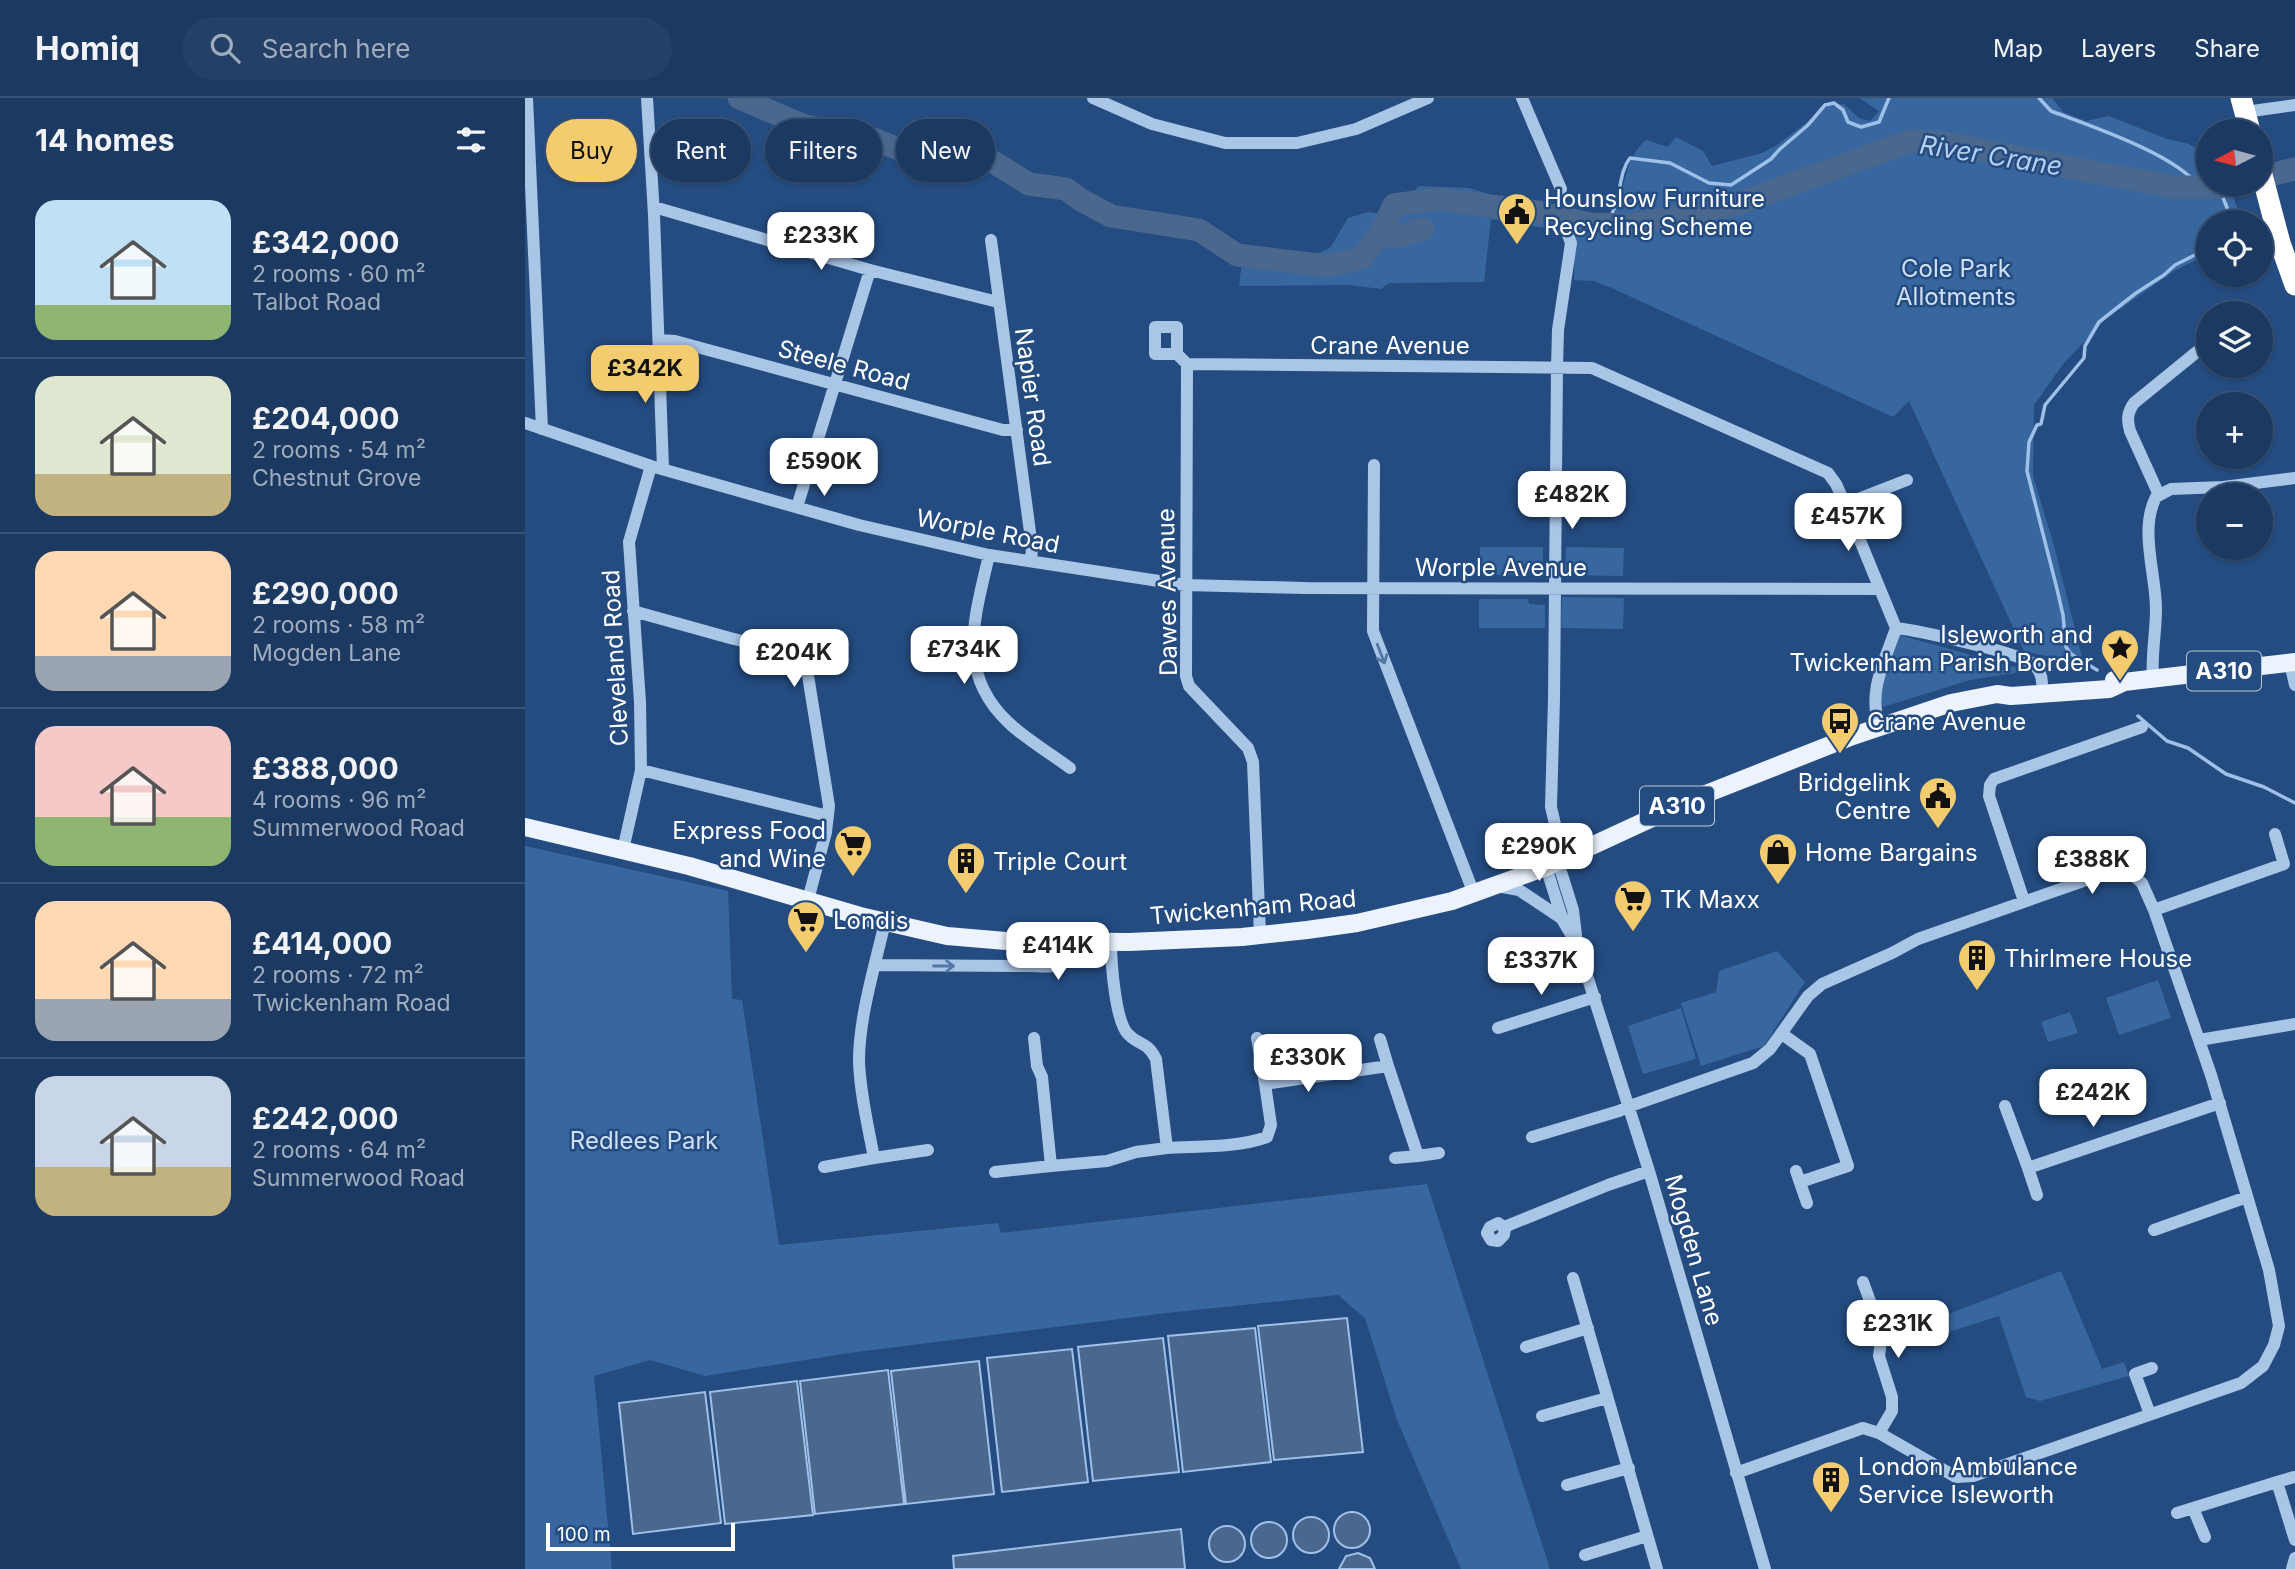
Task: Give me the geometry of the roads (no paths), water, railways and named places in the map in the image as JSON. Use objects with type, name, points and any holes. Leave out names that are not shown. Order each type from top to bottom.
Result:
[{"type":"highway","points":[[2268,196],[2295,285]]},
{"type":"main road","name":"A310","points":[[2124,682],[2293,663]]},
{"type":"main road","name":"Twickenham Road","points":[[525,827],[624,850],[885,922],[966,939],[1111,942],[1203,940],[1260,935],[1357,923],[1474,894],[1552,864],[1693,799],[1879,727],[1951,703],[1997,694],[2011,687],[2042,683],[2107,679],[2124,682]]},
{"type":"main road","name":"Twickenham Road","points":[[1997,694],[2011,696],[2109,689],[2124,682]]},
{"type":"street","points":[[527,98],[542,429]]},
{"type":"street","name":"Cleveland Road","points":[[624,850],[641,770],[640,702],[629,542],[657,467],[660,341],[647,98]]},
{"type":"street","points":[[1093,98],[1152,124],[1225,143],[1297,143],[1356,129],[1428,98]]},
{"type":"street","points":[[1522,98],[1561,189]]},
{"type":"street","points":[[2245,114],[2295,106]]},
{"type":"street","points":[[654,207],[870,270],[998,302]]},
{"type":"street","points":[[1543,844],[1563,834],[1551,807],[1558,330],[1571,243],[1568,235]]},
{"type":"street","name":"Napier Road","points":[[991,240],[1032,547],[1031,561]]},
{"type":"street","points":[[797,507],[870,270]]},
{"type":"street","name":"Steele Road","points":[[660,341],[675,341],[1003,430],[1017,430]]},
{"type":"street","points":[[2159,495],[2130,431],[2129,411],[2134,403],[2196,353]]},
{"type":"street","points":[[1177,354],[1187,364]]},
{"type":"street","name":"Crane Avenue","points":[[1187,364],[1557,367],[1600,370],[1828,472],[1845,504],[1896,628]]},
{"type":"street","name":"Dawes Avenue","points":[[1187,364],[1185,676],[1189,686],[1248,748],[1253,762],[1260,935]]},
{"type":"street","name":"Worple Road","points":[[525,423],[657,467],[859,525],[989,555],[1122,576]]},
{"type":"street","points":[[1374,465],[1373,631],[1474,894]]},
{"type":"street","points":[[2153,680],[2156,610],[2149,517],[2152,505],[2159,495],[2171,489],[2246,485],[2295,478]]},
{"type":"street","points":[[1845,504],[1907,480]]},
{"type":"street","points":[[989,555],[973,629],[975,669],[991,704],[1009,724],[1070,768]]},
{"type":"street","name":"Worple Avenue","points":[[1122,576],[1185,585],[1880,589]]},
{"type":"street","points":[[633,611],[795,653],[807,663],[828,806],[826,832],[808,900]]},
{"type":"street","points":[[1879,727],[1874,704],[1876,689],[1896,628],[2022,659],[2036,667],[2042,677],[2042,683]]},
{"type":"street","points":[[2293,663],[2295,685]]},
{"type":"street","points":[[2024,901],[1989,796],[1990,785],[1994,779],[2142,727]]},
{"type":"street","points":[[641,770],[828,816]]},
{"type":"street","points":[[2154,910],[2284,864],[2275,834]]},
{"type":"street","name":"Mogden Lane","points":[[1552,864],[1563,921]]},
{"type":"street","name":"Mogden Lane","points":[[1552,864],[1573,910],[1577,944],[1630,1105],[1765,1569]]},
{"type":"street","points":[[1532,1138],[1619,1111],[1753,1063],[1770,1049],[1808,996],[1822,984],[1919,939],[2109,872],[2129,872],[2142,883],[2154,910],[2220,1103],[2269,1270],[2279,1326],[2274,1345],[2263,1366],[2241,1383],[1973,1476],[1956,1477],[1879,1433],[1863,1428],[1735,1473]]},
{"type":"street","name":"Mogden Lane","points":[[1496,886],[1519,890],[1556,914],[1577,944]]},
{"type":"street","points":[[874,1158],[859,1061],[861,1034],[885,922]]},
{"type":"street","points":[[1029,966],[1030,941]]},
{"type":"street","points":[[1111,942],[1114,982],[1127,1034],[1150,1047],[1156,1059],[1167,1148]]},
{"type":"street","points":[[875,965],[1053,967],[1065,958]]},
{"type":"street","points":[[1498,1028],[1595,997]]},
{"type":"street","points":[[2199,1040],[2295,1024]]},
{"type":"street","points":[[1782,1034],[1810,1055],[1848,1166],[1798,1177],[1807,1203]]},
{"type":"street","points":[[1034,1038],[1037,1066],[1042,1077],[1051,1166]]},
{"type":"street","points":[[995,1172],[1107,1161],[1136,1152],[1257,1141],[1267,1137],[1271,1125],[1257,1038]]},
{"type":"street","points":[[1380,1039],[1417,1156]]},
{"type":"street","points":[[1265,1084],[1388,1066]]},
{"type":"street","points":[[2028,1168],[2220,1103]]},
{"type":"street","points":[[2005,1107],[2037,1195]]},
{"type":"street","points":[[824,1167],[929,1150]]},
{"type":"street","points":[[1395,1158],[1439,1153]]},
{"type":"street","points":[[1505,1228],[1649,1171]]},
{"type":"street","points":[[2154,1230],[2247,1197]]},
{"type":"street","points":[[1573,1278],[1657,1569]]},
{"type":"street","points":[[1863,1282],[1882,1334],[1879,1356],[1892,1397],[1892,1411],[1879,1433]]},
{"type":"street","points":[[1526,1347],[1588,1328]]},
{"type":"street","points":[[2150,1414],[2135,1374],[2152,1368]]},
{"type":"street","points":[[1542,1416],[1607,1398]]},
{"type":"street","points":[[1567,1485],[1629,1468]]},
{"type":"street","points":[[2177,1513],[2294,1477]]},
{"type":"street","points":[[2277,1482],[2295,1539]]},
{"type":"street","points":[[2193,1508],[2204,1537]]},
{"type":"street","points":[[1585,1555],[1647,1535]]},
{"type":"street","points":[[2292,1569],[2295,1558]]},
{"type":"waterway","name":"River Crane","points":[[739,98],[805,126],[874,139],[922,159],[982,155],[1029,184],[1066,189],[1111,216],[1199,230],[1237,255],[1327,266],[1362,258],[1383,228],[1394,205],[1438,199],[1537,212],[1590,224],[1632,225],[1735,205],[1910,141],[1939,142],[2173,187],[2196,187]]},
{"type":"waterway","points":[[1605,224],[1615,207],[1623,173],[1630,158],[1670,163],[1709,183],[1731,185],[1771,159],[1808,125],[1825,105],[1834,103],[1843,110],[1848,122],[1861,127],[1879,122],[1889,98]]},
{"type":"waterway","points":[[2039,98],[2051,111],[2153,153],[2188,175],[2196,184]]},
{"type":"waterway","name":"River Crane","points":[[2273,174],[2295,169]]},
{"type":"waterway","points":[[2222,196],[2228,210]]},
{"type":"waterway","points":[[1377,237],[1402,236],[1423,229]]},
{"type":"waterway","points":[[2097,670],[2071,654],[2066,647],[2063,615],[2027,471],[2029,442],[2037,425],[2041,424],[2045,405],[2084,358],[2085,346],[2099,322],[2175,265],[2196,254]]},
{"type":"waterway","points":[[2138,716],[2167,741],[2188,748],[2226,774],[2264,787],[2295,803]]},
{"type":"place","name":"Hounslow Furniture Recycling Scheme","points":[[1517,246]]},
{"type":"place","name":"Isleworth and Twickenham Parish Border","points":[[2120,682]]},
{"type":"place","name":"Crane Avenue","points":[[1840,755]]},
{"type":"place","name":"Bridgelink Centre","points":[[1938,830]]},
{"type":"place","name":"Express Food and Wine","points":[[853,878]]},
{"type":"place","name":"Home Bargains","points":[[1778,886]]},
{"type":"place","name":"Triple Court","points":[[966,895]]},
{"type":"place","name":"TK Maxx","points":[[1633,933]]},
{"type":"place","name":"Londis","points":[[806,954]]},
{"type":"place","name":"Thirlmere House","points":[[1977,992]]},
{"type":"place","name":"London Ambulance Service Isleworth","points":[[1831,1514]]},
{"type":"park label","name":"Cole Park Allotments","points":[[1956,282]]},
{"type":"park label","name":"Redlees Park","points":[[644,1140]]}]
